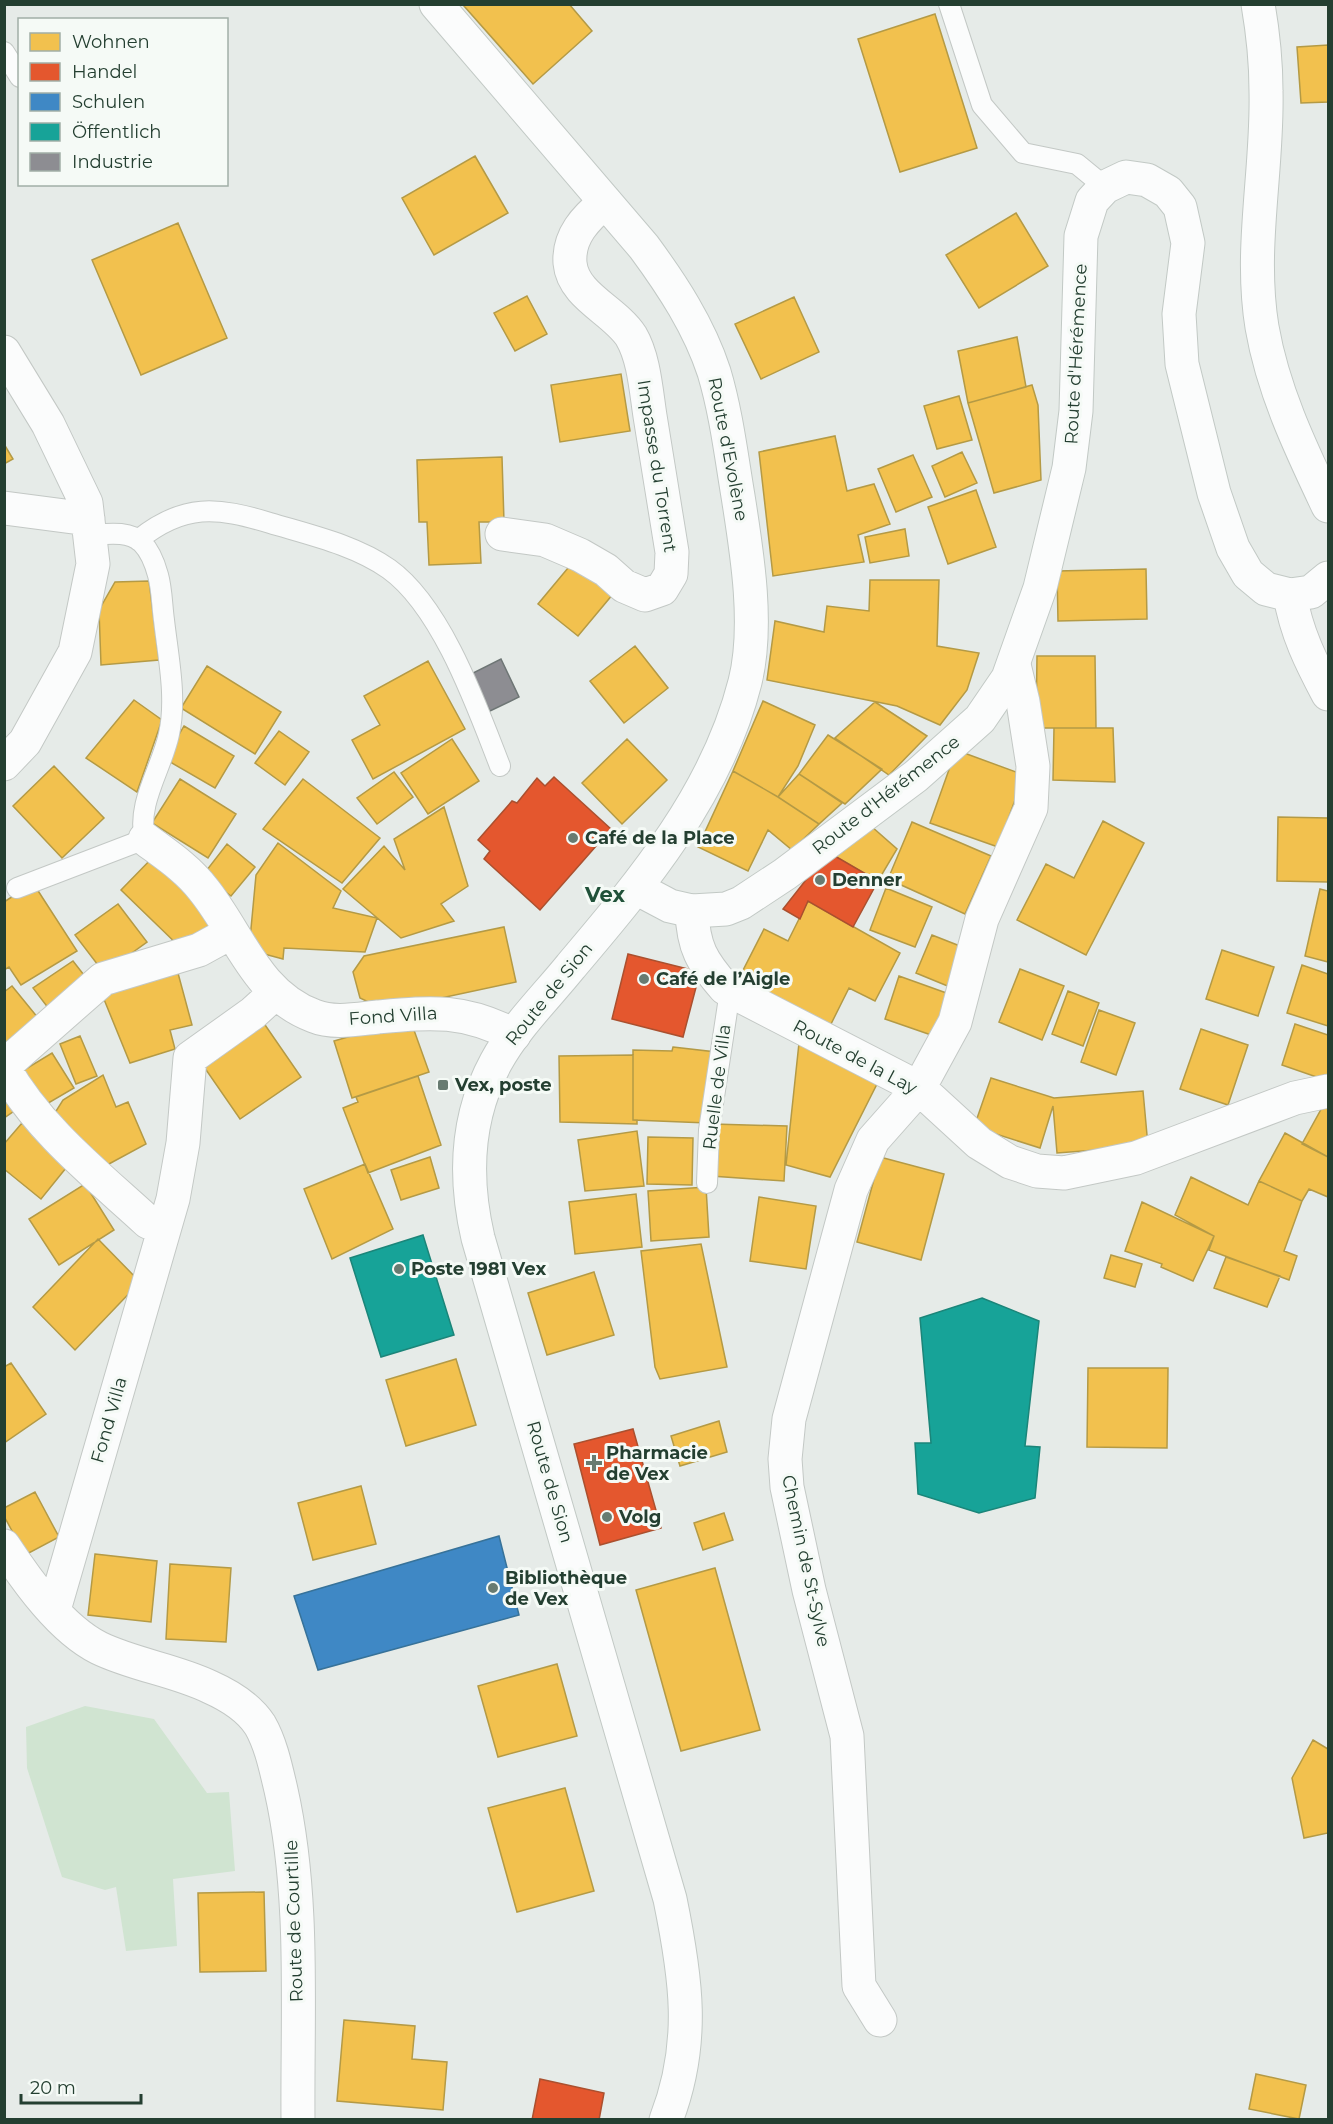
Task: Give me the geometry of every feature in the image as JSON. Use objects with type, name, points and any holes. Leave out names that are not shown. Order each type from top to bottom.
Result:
[{"type":"street","name":"Route d'Evolène","points":[[435,4],[644,247],[667,279],[693,322],[713,369],[724,410],[742,524],[752,624],[745,681],[723,747],[686,818],[636,888]]},
{"type":"street","points":[[1258,4],[1266,92],[1257,252],[1262,327],[1274,379],[1293,433],[1329,506]]},
{"type":"street","points":[[1105,187],[1126,177],[1147,180],[1168,192],[1180,207],[1188,243],[1179,314],[1182,364],[1214,493],[1233,548],[1248,574],[1266,589],[1290,595],[1311,592],[1329,578]]},
{"type":"street","name":"Route d'Hérémence","points":[[636,888],[670,906],[692,911],[726,909],[741,903],[785,874],[916,776],[980,719],[1008,678],[1040,588],[1069,468],[1076,411],[1081,236],[1092,201],[1105,187]]},
{"type":"street","name":"Impasse du Torrent","points":[[502,534],[545,540],[580,555],[606,570],[624,586],[645,595],[662,590],[671,574],[672,552],[642,367],[632,337],[617,318],[582,289],[573,275],[570,263],[574,235],[590,214],[605,202]]},
{"type":"street","points":[[4,352],[48,424],[86,503],[93,564],[75,652],[25,742],[4,764]]},
{"type":"street","points":[[4,508],[89,527]]},
{"type":"street","points":[[1290,595],[1298,630],[1329,694]]},
{"type":"street","name":"Chemin de St-Sylve","points":[[880,2020],[860,1986],[847,1736],[807,1579],[787,1487],[785,1459],[789,1419],[850,1190],[873,1140],[919,1088],[955,1022],[982,919],[1031,808],[1033,766],[1023,702],[1014,665]]},
{"type":"street","name":"Fond Villa","points":[[144,838],[180,865],[202,886],[222,913],[230,933],[275,993],[315,1017],[345,1020],[449,1013],[487,1021],[514,1035]]},
{"type":"street","name":"Route de Sion","points":[[636,888],[514,1035],[496,1062],[480,1099],[468,1163],[469,1200],[477,1238],[670,1899],[681,1952],[687,2007],[683,2055],[677,2088],[666,2120]]},
{"type":"street","name":"Route de la Lay","points":[[692,911],[693,938],[709,971],[730,991],[919,1088],[979,1143],[1010,1162],[1037,1171],[1064,1173],[1136,1158],[1295,1098],[1329,1091]]},
{"type":"street","points":[[163,1229],[148,1222],[44,1124],[20,1095],[4,1067],[103,979],[199,950],[230,933]]},
{"type":"street","name":"Fond Villa","points":[[54,1610],[180,1170],[190,1058],[253,1013],[275,993]]},
{"type":"street","name":"Route de Courtille","points":[[4,1546],[19,1569],[76,1635],[100,1649],[210,1686],[238,1703],[260,1725],[275,1763],[291,1834],[296,1908],[298,2120]]},
{"type":"lane","points":[[949,4],[982,105],[1023,153],[1077,164],[1105,187]]},
{"type":"lane","points":[[4,52],[18,74]]},
{"type":"lane","points":[[138,540],[152,528],[173,519],[196,511],[214,510],[241,515],[354,550],[390,570],[432,616],[447,644],[500,766]]},
{"type":"lane","points":[[16,888],[144,838],[141,824],[169,733],[171,707],[158,576],[150,554],[138,540],[125,534],[89,527]]},
{"type":"lane","name":"Ruelle de Villa","points":[[707,1183],[709,1130],[730,991]]},
{"type":"green space","points":[[85,1706],[154,1719],[207,1793],[229,1792],[235,1871],[173,1879],[177,1946],[126,1951],[116,1887],[105,1890],[62,1877],[27,1768],[26,1727]]},
{"type":"building: Wohnen","points":[[466,4],[569,4],[592,31],[533,84],[464,6]]},
{"type":"building: Wohnen","points":[[935,14],[977,148],[900,172],[858,39]]},
{"type":"building: Wohnen","points":[[1328,45],[1328,102],[1301,103],[1297,47]]},
{"type":"building: Wohnen","points":[[475,156],[508,213],[434,255],[402,198]]},
{"type":"building: Wohnen","points":[[1016,213],[1048,266],[979,308],[946,255]]},
{"type":"building: Wohnen","points":[[178,223],[227,338],[141,375],[92,260]]},
{"type":"building: Wohnen","points":[[527,296],[547,334],[515,351],[494,313]]},
{"type":"building: Wohnen","points":[[794,297],[819,352],[761,379],[735,324]]},
{"type":"building: Wohnen","points":[[1017,337],[1026,387],[968,403],[958,351]]},
{"type":"building: Wohnen","points":[[621,374],[630,431],[560,442],[551,385]]},
{"type":"building: Wohnen","points":[[1032,385],[1038,405],[1041,480],[994,493],[968,403]]},
{"type":"building: Wohnen","points":[[959,396],[972,440],[937,449],[924,406]]},
{"type":"building: Wohnen","points":[[835,436],[847,491],[874,484],[890,524],[858,535],[864,562],[773,576],[759,452]]},
{"type":"building: Wohnen","points":[[4,444],[13,459],[4,464]]},
{"type":"building: Wohnen","points":[[962,452],[977,483],[945,497],[932,466]]},
{"type":"building: Wohnen","points":[[913,455],[932,497],[896,512],[878,469]]},
{"type":"building: Wohnen","points":[[502,457],[504,522],[479,522],[481,563],[429,565],[427,522],[419,522],[417,460]]},
{"type":"building: Wohnen","points":[[976,490],[996,547],[948,564],[928,507]]},
{"type":"building: Wohnen","points":[[905,529],[909,556],[870,563],[865,537]]},
{"type":"building: Wohnen","points":[[573,562],[613,594],[578,636],[538,604]]},
{"type":"building: Wohnen","points":[[1146,569],[1147,619],[1058,621],[1057,571]]},
{"type":"building: Wohnen","points":[[870,580],[939,580],[937,646],[979,653],[967,690],[940,725],[897,706],[767,680],[775,621],[824,632],[827,606],[869,611]]},
{"type":"building: Wohnen","points":[[149,581],[159,660],[101,665],[99,610],[115,582]]},
{"type":"building: Wohnen","points":[[635,646],[668,688],[624,723],[590,681]]},
{"type":"building: Wohnen","points":[[1037,656],[1095,656],[1096,728],[1036,728]]},
{"type":"building: Wohnen","points":[[428,661],[465,729],[373,779],[352,740],[380,725],[364,696]]},
{"type":"building: Wohnen","points":[[207,666],[281,712],[255,754],[181,708]]},
{"type":"building: Wohnen","points":[[134,700],[162,720],[137,792],[86,758]]},
{"type":"building: Wohnen","points":[[763,701],[815,725],[798,766],[778,797],[733,771]]},
{"type":"building: Wohnen","points":[[875,702],[927,736],[889,775],[835,738]]},
{"type":"building: Wohnen","points":[[184,726],[234,756],[215,788],[165,759]]},
{"type":"building: Wohnen","points":[[1054,728],[1113,728],[1115,782],[1053,780]]},
{"type":"building: Wohnen","points":[[279,731],[309,752],[285,785],[255,763]]},
{"type":"building: Wohnen","points":[[828,735],[882,769],[845,804],[799,774]]},
{"type":"building: Wohnen","points":[[452,739],[479,781],[428,814],[401,773]]},
{"type":"building: Wohnen","points":[[627,739],[667,780],[622,824],[582,783]]},
{"type":"building: Wohnen","points":[[956,750],[1024,775],[998,847],[930,823]]},
{"type":"building: Wohnen","points":[[54,766],[104,818],[62,858],[13,806]]},
{"type":"building: Wohnen","points":[[733,771],[819,824],[792,850],[768,830],[748,871],[698,847]]},
{"type":"building: Wohnen","points":[[394,772],[413,797],[377,824],[357,798]]},
{"type":"building: Wohnen","points":[[799,774],[842,803],[819,824],[778,797]]},
{"type":"building: Wohnen","points":[[180,779],[236,814],[208,858],[152,823]]},
{"type":"building: Wohnen","points":[[303,779],[380,838],[342,883],[263,829]]},
{"type":"building: Wohnen","points":[[444,807],[468,886],[441,904],[454,921],[401,938],[343,889],[384,846],[405,870],[394,839]]},
{"type":"building: Wohnen","points":[[1278,817],[1328,818],[1328,882],[1277,881]]},
{"type":"building: Wohnen","points":[[863,819],[897,849],[878,881],[834,856]]},
{"type":"building: Wohnen","points":[[1103,821],[1144,843],[1086,955],[1017,920],[1046,864],[1074,878]]},
{"type":"building: Wohnen","points":[[912,822],[991,856],[965,914],[888,879]]},
{"type":"building: Wohnen","points":[[278,843],[341,891],[333,908],[377,918],[365,952],[284,948],[283,959],[249,950],[256,875]]},
{"type":"building: Wohnen","points":[[227,844],[255,867],[231,896],[203,875]]},
{"type":"building: Wohnen","points":[[156,854],[219,915],[185,952],[121,890]]},
{"type":"building: Wohnen","points":[[33,883],[77,951],[21,985],[9,967],[4,970],[4,902]]},
{"type":"building: Wohnen","points":[[886,888],[932,907],[915,947],[870,930]]},
{"type":"building: Wohnen","points":[[1320,889],[1328,891],[1328,962],[1305,956]]},
{"type":"building: Wohnen","points":[[808,901],[900,953],[875,1001],[849,988],[827,1032],[735,986],[764,929],[788,941]]},
{"type":"building: Wohnen","points":[[118,904],[147,942],[104,973],[75,935]]},
{"type":"building: Wohnen","points":[[504,927],[516,982],[385,1010],[360,998],[353,972],[364,956]]},
{"type":"building: Wohnen","points":[[932,935],[965,948],[950,987],[916,973]]},
{"type":"building: Wohnen","points":[[1222,950],[1274,967],[1258,1016],[1206,999]]},
{"type":"building: Wohnen","points":[[73,961],[91,984],[52,1013],[33,988]]},
{"type":"building: Wohnen","points":[[175,962],[192,1025],[170,1030],[175,1049],[130,1063],[101,992]]},
{"type":"building: Wohnen","points":[[1302,965],[1328,974],[1328,1026],[1287,1013]]},
{"type":"building: Wohnen","points":[[1020,969],[1064,986],[1042,1040],[999,1022]]},
{"type":"building: Wohnen","points":[[899,976],[952,995],[937,1037],[885,1019]]},
{"type":"building: Wohnen","points":[[12,986],[43,1024],[4,1055],[4,992]]},
{"type":"building: Wohnen","points":[[1068,991],[1099,1003],[1083,1046],[1052,1034]]},
{"type":"building: Wohnen","points":[[1099,1010],[1135,1023],[1116,1075],[1081,1062]]},
{"type":"building: Wohnen","points":[[410,1019],[429,1072],[352,1098],[334,1041]]},
{"type":"building: Wohnen","points":[[263,1022],[301,1077],[240,1119],[202,1064]]},
{"type":"building: Wohnen","points":[[1295,1024],[1328,1035],[1328,1081],[1282,1065]]},
{"type":"building: Wohnen","points":[[1201,1029],[1248,1045],[1228,1105],[1180,1089]]},
{"type":"building: Wohnen","points":[[80,1036],[97,1076],[76,1084],[60,1044]]},
{"type":"building: Wohnen","points":[[799,1043],[880,1078],[830,1177],[786,1165]]},
{"type":"building: Wohnen","points":[[673,1047],[716,1052],[707,1123],[633,1120],[633,1050],[672,1051]]},
{"type":"building: Wohnen","points":[[52,1053],[74,1088],[45,1105],[24,1070]]},
{"type":"building: Wohnen","points":[[633,1055],[633,1120],[637,1120],[637,1124],[560,1122],[559,1056]]},
{"type":"building: Wohnen","points":[[103,1075],[116,1107],[128,1102],[146,1144],[107,1165],[51,1119],[63,1100]]},
{"type":"building: Wohnen","points":[[418,1076],[441,1145],[368,1173],[343,1108],[358,1102],[356,1097]]},
{"type":"building: Wohnen","points":[[991,1078],[1054,1098],[1143,1091],[1148,1146],[1057,1153],[1053,1106],[1040,1148],[974,1127]]},
{"type":"building: Wohnen","points":[[4,1091],[17,1109],[4,1118]]},
{"type":"building: Wohnen","points":[[1324,1104],[1328,1106],[1328,1157],[1302,1144]]},
{"type":"building: Wohnen","points":[[22,1123],[70,1163],[41,1199],[4,1169],[4,1144]]},
{"type":"building: Wohnen","points":[[713,1124],[787,1126],[784,1181],[711,1176]]},
{"type":"building: Wohnen","points":[[637,1131],[644,1186],[585,1191],[578,1140]]},
{"type":"building: Wohnen","points":[[1285,1133],[1328,1157],[1328,1197],[1309,1189],[1302,1201],[1259,1181]]},
{"type":"building: Wohnen","points":[[648,1137],[693,1138],[692,1185],[647,1184]]},
{"type":"building: Wohnen","points":[[430,1157],[439,1188],[401,1200],[391,1170]]},
{"type":"building: Wohnen","points":[[880,1157],[944,1174],[921,1260],[857,1242]]},
{"type":"building: Wohnen","points":[[365,1164],[393,1229],[332,1259],[304,1189]]},
{"type":"building: Wohnen","points":[[1191,1177],[1248,1205],[1259,1181],[1302,1201],[1284,1251],[1297,1256],[1289,1280],[1209,1250],[1214,1236],[1175,1215]]},
{"type":"building: Wohnen","points":[[85,1184],[114,1230],[59,1265],[29,1219]]},
{"type":"building: Wohnen","points":[[706,1187],[709,1237],[651,1241],[648,1191]]},
{"type":"building: Wohnen","points":[[636,1194],[642,1247],[575,1254],[569,1202]]},
{"type":"building: Wohnen","points":[[759,1197],[816,1206],[806,1269],[750,1261]]},
{"type":"building: Wohnen","points":[[1142,1202],[1214,1236],[1193,1281],[1161,1267],[1162,1264],[1125,1251]]},
{"type":"building: Wohnen","points":[[98,1239],[140,1282],[75,1350],[33,1307]]},
{"type":"building: Wohnen","points":[[701,1244],[727,1367],[660,1379],[655,1367],[641,1251]]},
{"type":"building: Wohnen","points":[[1111,1255],[1142,1264],[1135,1287],[1104,1278]]},
{"type":"building: Wohnen","points":[[1226,1257],[1280,1276],[1267,1307],[1214,1288]]},
{"type":"building: Wohnen","points":[[594,1272],[614,1335],[547,1355],[528,1293]]},
{"type":"building: Wohnen","points":[[456,1359],[476,1425],[406,1446],[386,1380]]},
{"type":"building: Wohnen","points":[[11,1363],[46,1414],[4,1443],[4,1367]]},
{"type":"building: Wohnen","points":[[1088,1368],[1168,1368],[1167,1448],[1087,1447]]},
{"type":"building: Wohnen","points":[[719,1421],[727,1452],[680,1466],[671,1436]]},
{"type":"building: Wohnen","points":[[361,1486],[376,1544],[313,1560],[298,1503]]},
{"type":"building: Wohnen","points":[[35,1492],[59,1537],[25,1555],[4,1516],[4,1508]]},
{"type":"building: Wohnen","points":[[724,1513],[733,1540],[703,1550],[694,1523]]},
{"type":"building: Wohnen","points":[[95,1554],[157,1561],[151,1622],[88,1615]]},
{"type":"building: Wohnen","points":[[170,1564],[231,1568],[226,1642],[166,1639]]},
{"type":"building: Wohnen","points":[[715,1568],[760,1730],[681,1751],[636,1590]]},
{"type":"building: Wohnen","points":[[557,1664],[577,1736],[498,1757],[478,1686]]},
{"type":"building: Wohnen","points":[[1313,1740],[1328,1749],[1328,1833],[1304,1838],[1292,1778]]},
{"type":"building: Wohnen","points":[[565,1788],[594,1891],[517,1912],[488,1808]]},
{"type":"building: Wohnen","points":[[264,1892],[266,1971],[200,1972],[198,1893]]},
{"type":"building: Wohnen","points":[[344,2020],[415,2026],[412,2059],[447,2062],[443,2110],[337,2101]]},
{"type":"building: Wohnen","points":[[1256,2074],[1306,2085],[1299,2119],[1249,2109]]},
{"type":"building: Handel","points":[[554,777],[611,829],[540,910],[484,859],[490,851],[478,840],[512,801],[517,803],[537,778],[545,786]]},
{"type":"building: Handel","points":[[828,852],[878,881],[853,927],[808,901],[800,919],[783,909]]},
{"type":"building: Handel","points":[[628,954],[700,972],[683,1037],[612,1019]]},
{"type":"building: Handel","points":[[633,1429],[661,1528],[600,1545],[574,1444]]},
{"type":"building: Handel","points":[[540,2079],[604,2093],[599,2120],[532,2120]]},
{"type":"building: Schulen","points":[[499,1536],[519,1615],[318,1670],[294,1596]]},
{"type":"building: Öffentlich","points":[[423,1235],[454,1335],[381,1357],[350,1258]]},
{"type":"building: Öffentlich","points":[[982,1298],[1039,1321],[1025,1446],[1040,1447],[1035,1498],[979,1513],[918,1494],[915,1443],[931,1443],[920,1318]]},
{"type":"building: Industrie","points":[[501,659],[519,697],[490,711],[471,674]]},
{"type":"place","name":"Café de la Place","points":[[573,838]]},
{"type":"place","name":"Denner","points":[[820,880]]},
{"type":"place","name":"Café de l’Aigle","points":[[644,979]]},
{"type":"place","name":"Vex, poste","points":[[443,1085]]},
{"type":"place","name":"Poste 1981 Vex","points":[[399,1269]]},
{"type":"place","name":"Pharmacie de Vex","points":[[594,1463]]},
{"type":"place","name":"Volg","points":[[607,1517]]},
{"type":"place","name":"Bibliothèque de Vex","points":[[493,1588]]},
{"type":"district","name":"Vex","points":[[605,894]]}]
